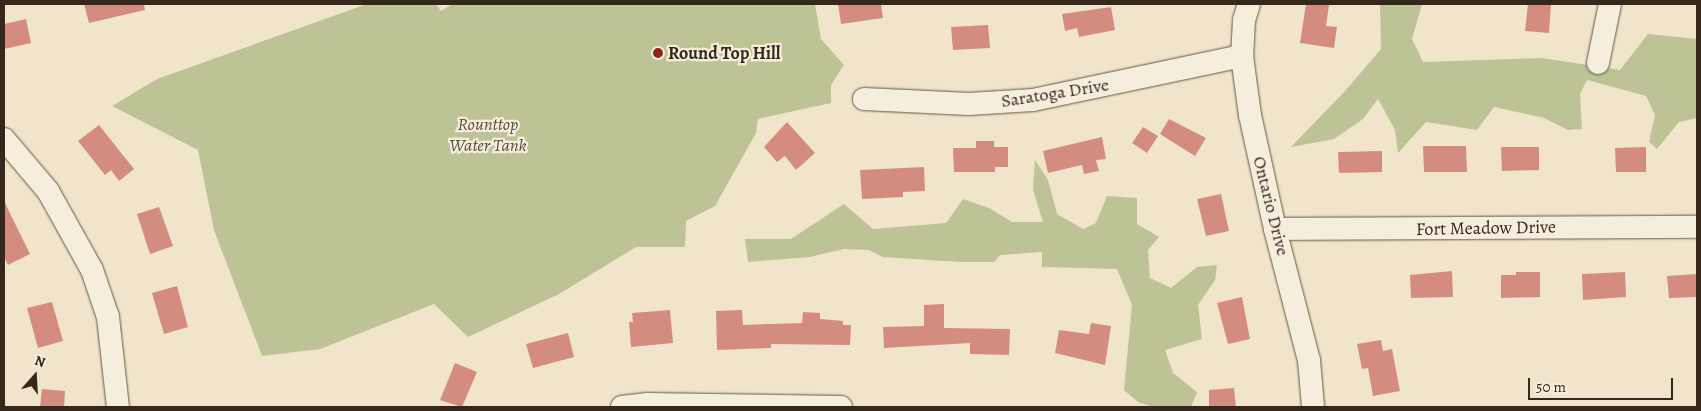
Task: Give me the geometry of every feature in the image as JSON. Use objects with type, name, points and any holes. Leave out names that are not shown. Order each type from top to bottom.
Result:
[{"type":"street","name":"Ontario Drive","points":[[1249,4],[1244,20],[1242,56],[1250,115],[1275,229],[1309,360],[1313,407]]},
{"type":"street","points":[[1598,63],[1610,4]]},
{"type":"street","name":"Saratoga Drive","points":[[864,99],[969,104],[1033,100],[1242,56]]},
{"type":"street","points":[[4,139],[48,191],[92,270],[108,317],[118,407]]},
{"type":"street","name":"Fort Meadow Drive","points":[[1275,229],[1697,227]]},
{"type":"street","points":[[622,407],[648,404],[841,407]]},
{"type":"green space","name":"Rounttop Water Tank","points":[[367,4],[436,4],[441,11],[452,4],[815,4],[821,39],[844,65],[831,85],[831,103],[758,119],[756,133],[715,206],[686,221],[685,247],[636,247],[559,294],[468,337],[434,304],[320,349],[262,356],[214,230],[198,150],[112,106],[157,79]]},
{"type":"green space","points":[[1380,4],[1422,4],[1412,39],[1423,62],[1542,58],[1620,70],[1648,34],[1697,39],[1697,118],[1679,122],[1657,149],[1649,142],[1655,115],[1646,96],[1587,80],[1580,94],[1582,129],[1568,130],[1544,118],[1494,107],[1477,130],[1426,122],[1398,153],[1395,130],[1378,99],[1363,119],[1334,139],[1291,147],[1345,91],[1381,49]]},
{"type":"green space","points":[[1035,160],[1048,180],[1057,214],[1083,229],[1096,223],[1107,196],[1137,198],[1137,224],[1159,237],[1148,250],[1150,278],[1171,288],[1197,267],[1217,265],[1215,280],[1198,305],[1202,339],[1165,350],[1173,373],[1197,392],[1191,407],[1153,407],[1138,402],[1124,390],[1132,305],[1117,269],[1042,267],[1042,252],[1000,255],[994,262],[960,262],[883,257],[869,250],[844,249],[810,257],[748,262],[745,239],[791,239],[844,204],[873,229],[946,223],[963,199],[989,208],[1012,222],[1043,222],[1033,190]]},
{"type":"building","points":[[84,4],[144,4],[145,10],[89,23]]},
{"type":"building","points":[[838,4],[881,4],[883,18],[841,24]]},
{"type":"building","points":[[1306,4],[1329,5],[1326,26],[1337,27],[1334,48],[1300,43]]},
{"type":"building","points":[[1528,4],[1551,4],[1549,33],[1525,31]]},
{"type":"building","points":[[1111,7],[1115,30],[1079,37],[1077,28],[1065,31],[1062,14]]},
{"type":"building","points":[[26,19],[31,43],[4,49],[4,24]]},
{"type":"building","points":[[988,25],[990,48],[953,50],[951,27]]},
{"type":"building","points":[[1169,119],[1206,138],[1195,156],[1160,134]]},
{"type":"building","points":[[787,122],[815,153],[796,170],[785,156],[777,162],[764,147]]},
{"type":"building","points":[[99,125],[134,169],[119,181],[111,170],[105,175],[78,141]]},
{"type":"building","points":[[1143,127],[1158,136],[1147,153],[1132,143]]},
{"type":"building","points":[[1102,137],[1106,159],[1096,160],[1099,171],[1084,174],[1082,165],[1048,173],[1043,151]]},
{"type":"building","points":[[976,141],[994,141],[994,147],[1008,147],[1008,167],[995,167],[995,172],[954,172],[953,148],[976,148]]},
{"type":"building","points":[[1423,146],[1466,146],[1467,172],[1424,172]]},
{"type":"building","points":[[1501,147],[1539,147],[1539,170],[1502,171]]},
{"type":"building","points":[[1646,147],[1646,172],[1616,172],[1615,148]]},
{"type":"building","points":[[1382,151],[1382,172],[1339,173],[1338,152]]},
{"type":"building","points":[[924,167],[925,191],[903,192],[903,197],[862,199],[860,170]]},
{"type":"building","points":[[1221,194],[1229,231],[1206,236],[1197,199]]},
{"type":"building","points":[[4,201],[30,254],[8,265],[4,257]]},
{"type":"building","points":[[159,207],[173,246],[150,254],[137,214]]},
{"type":"building","points":[[1452,271],[1453,297],[1411,298],[1410,275]]},
{"type":"building","points":[[1516,272],[1540,272],[1540,297],[1501,298],[1501,275],[1516,275]]},
{"type":"building","points":[[1625,272],[1626,297],[1583,300],[1582,274]]},
{"type":"building","points":[[1697,274],[1697,297],[1669,298],[1667,276]]},
{"type":"building","points":[[177,286],[188,327],[164,334],[152,293]]},
{"type":"building","points":[[1242,297],[1250,339],[1228,344],[1217,303]]},
{"type":"building","points":[[52,302],[63,341],[38,348],[27,308]]},
{"type":"building","points":[[944,304],[944,328],[1010,329],[1009,355],[970,354],[970,343],[884,348],[883,327],[924,326],[924,305]]},
{"type":"building","points":[[670,310],[673,343],[631,347],[629,322],[633,322],[632,313]]},
{"type":"building","points":[[742,310],[743,325],[802,323],[803,312],[820,313],[820,319],[843,321],[843,325],[851,325],[850,345],[771,344],[771,348],[717,350],[716,311]]},
{"type":"building","points":[[1091,323],[1111,326],[1105,365],[1055,353],[1059,330],[1089,334]]},
{"type":"building","points":[[568,333],[574,357],[533,368],[526,344]]},
{"type":"building","points":[[1381,340],[1383,351],[1392,349],[1400,391],[1373,396],[1368,368],[1362,369],[1357,344]]},
{"type":"building","points":[[455,363],[477,372],[462,407],[440,400]]},
{"type":"building","points":[[1234,388],[1236,407],[1209,407],[1209,390]]},
{"type":"building","points":[[42,389],[65,391],[64,407],[40,407]]},
{"type":"place","name":"Round Top Hill","points":[[658,53]]}]
